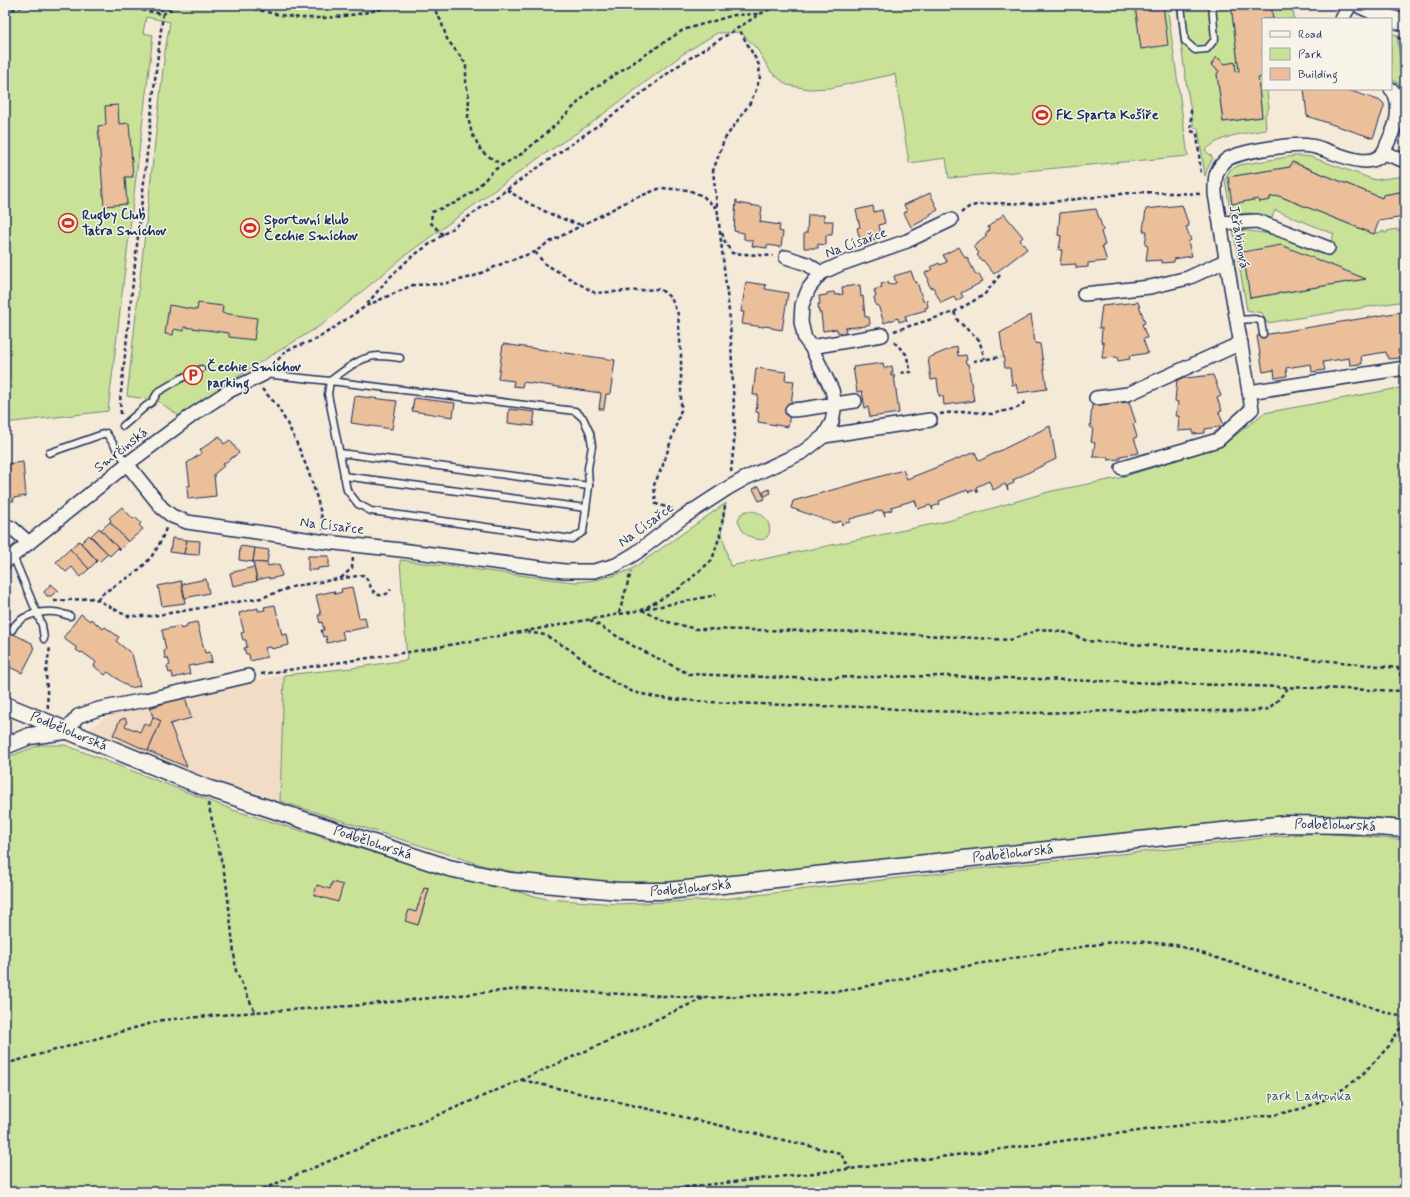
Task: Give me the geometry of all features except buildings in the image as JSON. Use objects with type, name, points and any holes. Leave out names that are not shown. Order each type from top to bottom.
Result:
[{"type":"street","points":[[1343,18],[1350,5]]},
{"type":"street","points":[[1360,5],[1387,18]]},
{"type":"street","points":[[1392,21],[1402,28]]},
{"type":"street","points":[[1392,90],[1394,91],[1398,104],[1397,119],[1384,153],[1405,161]]},
{"type":"street","name":"Jeřabinová","points":[[1122,468],[1218,440],[1252,409],[1215,194],[1215,175],[1226,160],[1246,152],[1292,145],[1311,146],[1346,158],[1362,161],[1375,159],[1384,153]]},
{"type":"street","name":"Na Císařce","points":[[127,464],[162,508],[172,516],[187,522],[326,542],[564,571],[594,571],[616,565],[636,553],[682,518],[728,488],[744,479],[804,452],[824,436],[832,422],[836,404],[832,390],[811,347],[805,339],[801,322],[802,305],[809,288],[821,273],[840,264],[907,242],[950,220]]},
{"type":"street","points":[[1221,223],[1257,221],[1328,248]]},
{"type":"street","points":[[786,256],[807,264],[821,273]]},
{"type":"street","points":[[1084,294],[1150,287],[1188,278],[1227,260]]},
{"type":"street","points":[[811,347],[884,334]]},
{"type":"street","points":[[1096,398],[1128,394],[1241,343]]},
{"type":"street","points":[[1249,392],[1405,368]]},
{"type":"street","name":"Smrčinská","points":[[9,559],[127,464],[194,414],[228,391],[264,374]]},
{"type":"street","points":[[792,410],[855,401]]},
{"type":"street","points":[[824,436],[930,420]]},
{"type":"street","points":[[5,525],[12,528],[29,543]]},
{"type":"street","points":[[5,746],[30,736],[66,731],[78,716],[99,709],[248,676]]},
{"type":"street","name":"Podbělohorská","points":[[6,706],[204,787],[450,868],[510,881],[619,891],[666,891],[1286,824],[1348,825],[1405,829]]},
{"type":"lane","points":[[1181,5],[1185,41],[1195,50],[1207,49],[1215,39],[1212,5]]},
{"type":"lane","points":[[1237,320],[1247,319],[1261,321],[1263,334]]},
{"type":"lane","points":[[264,374],[330,381],[575,411],[583,418],[590,432],[592,446],[588,468],[589,486],[583,532],[572,539],[371,511],[358,504],[347,490],[328,394],[330,381],[358,361],[368,357],[378,356],[400,358]]},
{"type":"lane","points":[[123,426],[152,402],[158,392],[201,369]]},
{"type":"lane","points":[[49,453],[106,433],[127,464]]},
{"type":"lane","points":[[340,453],[589,486]]},
{"type":"lane","points":[[344,476],[586,508]]},
{"type":"lane","points":[[9,559],[37,613],[47,640]]},
{"type":"lane","points":[[12,630],[27,616],[37,613],[56,611],[70,616]]},
{"type":"path","points":[[5,12],[30,5]]},
{"type":"path","points":[[114,5],[163,14],[178,5]]},
{"type":"path","points":[[123,426],[120,401],[163,14],[162,5]]},
{"type":"path","points":[[240,5],[265,12],[305,18],[365,13],[397,5]]},
{"type":"path","points":[[432,5],[441,21],[447,39],[466,64],[466,84],[469,98],[468,118],[472,134],[482,152],[502,165]]},
{"type":"path","points":[[366,306],[387,280],[410,258],[621,109],[676,67],[739,29],[760,14],[778,5]]},
{"type":"path","points":[[443,235],[431,223],[432,212],[455,203],[474,191],[494,170],[523,153],[551,129],[590,91],[683,30],[734,15],[760,14]]},
{"type":"path","points":[[1402,28],[1405,88]]},
{"type":"path","points":[[642,610],[680,588],[712,560],[720,535],[728,488],[734,452],[735,432],[730,320],[713,171],[724,140],[750,103],[760,77],[759,65],[739,29]]},
{"type":"path","points":[[1191,110],[1191,131],[1197,133],[1202,178]]},
{"type":"path","points":[[326,542],[322,521],[309,474],[302,457],[276,405],[261,388],[264,374],[287,350],[317,339],[366,306],[414,285],[442,284],[472,277],[534,252],[546,244],[630,200],[661,188],[688,190],[703,196],[717,208]]},
{"type":"path","points":[[507,190],[524,201],[562,220],[582,225]]},
{"type":"path","points":[[950,220],[970,207],[988,204],[1033,204],[1139,192],[1215,194]]},
{"type":"path","points":[[721,231],[725,242],[732,252],[786,256]]},
{"type":"path","points":[[534,252],[545,264],[596,293],[660,289],[670,298],[678,314],[681,354],[681,410],[663,465],[654,485],[656,504],[673,509]]},
{"type":"path","points":[[884,334],[954,312],[984,295],[1000,275]]},
{"type":"path","points":[[954,312],[958,321],[979,340],[985,359]]},
{"type":"path","points":[[884,334],[906,354],[911,372],[899,373]]},
{"type":"path","points":[[973,361],[1001,357]]},
{"type":"path","points":[[930,420],[938,414],[951,412],[963,411],[992,414],[1017,408],[1023,404],[1024,400]]},
{"type":"path","points":[[97,600],[103,592],[139,570],[152,558],[161,543],[172,516]]},
{"type":"path","points":[[341,578],[352,568],[353,545]]},
{"type":"path","points":[[619,614],[632,568]]},
{"type":"path","points":[[50,612],[46,602],[94,598],[127,616],[152,616],[261,598],[295,586],[363,575],[366,577],[374,593],[385,595],[391,589]]},
{"type":"path","points":[[248,676],[422,650],[589,620],[716,595]]},
{"type":"path","points":[[642,610],[664,621],[696,629],[872,632],[1010,640],[1041,629],[1069,633],[1088,641],[1234,651],[1398,668],[1405,687]]},
{"type":"path","points":[[589,620],[635,647],[689,674],[791,678],[945,676],[1405,691]]},
{"type":"path","points":[[524,632],[545,635],[569,649],[610,680],[634,692],[660,698],[708,702],[873,707],[918,711],[954,710],[1034,713],[1114,711],[1251,711],[1268,710],[1288,687]]},
{"type":"path","points":[[47,640],[46,692],[48,715]]},
{"type":"path","points":[[204,787],[226,881],[236,971],[255,1012]]},
{"type":"path","points":[[5,1064],[163,1020],[351,1006],[520,989],[705,998],[842,991],[977,964],[1124,940],[1176,945],[1405,1019],[1389,1046],[1360,1077],[1333,1096],[1304,1108],[1274,1115],[1198,1123],[850,1169],[643,1192]]},
{"type":"path","points":[[256,1192],[521,1080],[705,998]]},
{"type":"path","points":[[521,1080],[840,1153],[850,1169]]},
{"type":"shaded area","points":[[284,675],[280,801],[189,772],[88,731],[114,710]]},
{"type":"green space","points":[[5,5],[1167,5],[1188,156],[949,178],[946,158],[909,163],[895,74],[830,88],[809,89],[787,85],[771,72],[757,49],[741,32],[717,33],[683,54],[590,124],[540,157],[407,254],[323,324],[254,366],[179,416],[158,401],[127,396],[165,51],[170,22],[146,17],[143,33],[153,35],[108,411],[5,423]]},
{"type":"green space","points":[[1177,5],[1231,5],[1239,71],[1236,72],[1235,62],[1225,64],[1217,57],[1211,65],[1219,71],[1217,74],[1223,122],[1262,117],[1258,78],[1262,77],[1262,90],[1269,90],[1267,92],[1269,108],[1265,115],[1266,130],[1227,138],[1205,150],[1213,158],[1205,176],[1198,128],[1194,128],[1182,51]]},
{"type":"green space","points":[[1271,5],[1293,5],[1294,18],[1273,18]]},
{"type":"green space","points":[[1392,33],[1397,35],[1404,95],[1399,84],[1392,79]]},
{"type":"green space","points":[[1294,156],[1303,156],[1311,157],[1375,180],[1405,176],[1405,191],[1383,195],[1382,198],[1293,162],[1290,167],[1228,177],[1233,204],[1258,199],[1259,202],[1270,200],[1270,197],[1279,196],[1373,234],[1384,231],[1384,233],[1387,233],[1387,231],[1397,229],[1397,231],[1400,231],[1400,228],[1405,228],[1405,301],[1267,323],[1262,313],[1247,310],[1233,229],[1272,234],[1326,255],[1334,234],[1275,210],[1271,220],[1251,213],[1231,214],[1225,180],[1230,170],[1240,165]],"holes":[[[1281,246],[1365,279],[1251,298],[1243,252]]]},
{"type":"green space","points":[[1405,387],[1405,820],[1344,815],[1280,816],[671,883],[594,883],[539,877],[485,866],[280,801],[284,675],[352,668],[407,660],[400,560],[574,582],[597,580],[632,569],[726,503],[721,529],[730,566],[948,521],[1052,491],[1119,478],[1222,446],[1264,413]]},
{"type":"green space","points":[[746,511],[756,512],[768,521],[770,528],[766,538],[761,540],[743,532],[738,520],[741,514]]},
{"type":"green space","name":"park Ladronka","points":[[40,745],[65,745],[236,811],[441,873],[547,899],[617,904],[715,900],[966,870],[1279,836],[1322,833],[1405,840],[1405,1192],[5,1192],[5,758]],"holes":[[[424,888],[429,890],[418,925],[406,921],[409,910],[416,912]]]},
{"type":"place","name":"FK Sparta Košíře","points":[[1042,115]]},
{"type":"place","name":"Rugby Club Tatra Smíchov","points":[[68,223]]},
{"type":"place","name":"Sportovní klub Čechie Smíchov","points":[[250,228]]},
{"type":"place","name":"Čechie Smíchov parking","points":[[193,375]]}]
